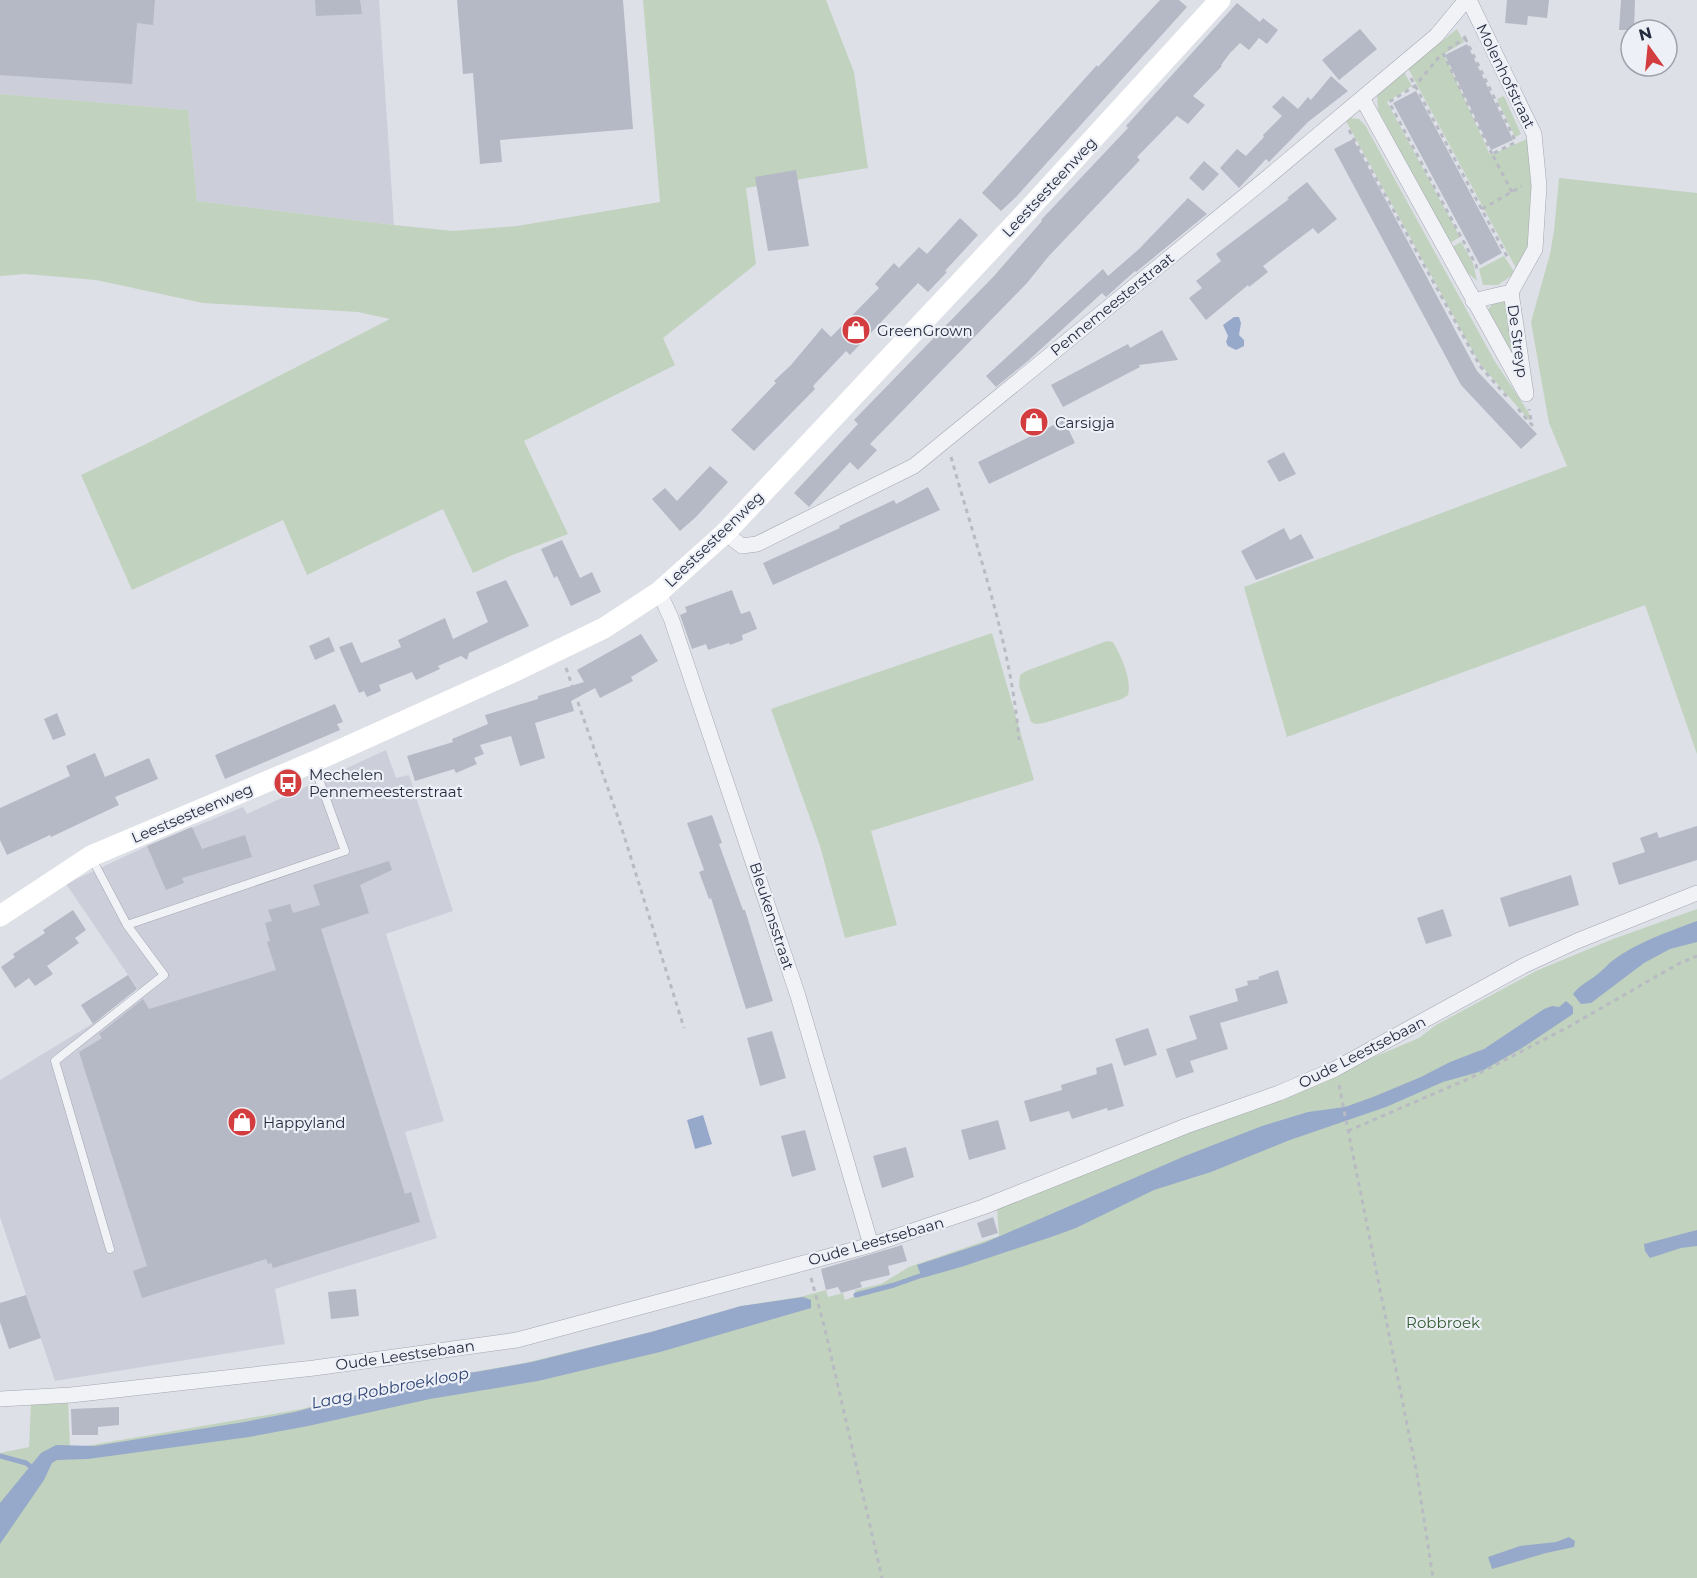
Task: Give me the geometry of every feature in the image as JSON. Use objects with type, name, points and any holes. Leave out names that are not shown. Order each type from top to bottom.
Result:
[{"type":"street","name":"Leestsesteenweg","points":[[0,916],[91,856],[313,762],[560,649],[604,628],[658,592],[725,533],[1028,210],[1220,0]]},
{"type":"street","name":"Pennemeesterstraat","points":[[725,533],[742,546],[757,544],[914,466],[1341,116],[1436,36],[1468,0]]},
{"type":"street","name":"Molenhofstraat","points":[[1468,0],[1534,134],[1538,176],[1535,249],[1515,285]]},
{"type":"street","name":"De Streyp","points":[[1362,98],[1526,394]]},
{"type":"street","name":"De Streyp","points":[[1473,301],[1515,285],[1526,394]]},
{"type":"street","name":"Bleukensstraat","points":[[658,592],[679,640],[758,872],[798,996],[871,1245]]},
{"type":"street","name":"Oude Leestsebaan","points":[[0,1399],[71,1395],[302,1369],[517,1340],[871,1245],[983,1207],[1279,1093],[1335,1069],[1523,966],[1576,941],[1697,893]]},
{"type":"lane","points":[[127,925],[345,851],[313,762]]},
{"type":"lane","points":[[91,856],[127,925],[164,975],[55,1061],[110,1249]]},
{"type":"path","points":[[1453,15],[1516,142]]},
{"type":"path","points":[[1465,38],[1443,53],[1415,86],[1389,102],[1476,265],[1479,282],[1473,301]]},
{"type":"path","points":[[1443,53],[1512,192]]},
{"type":"path","points":[[1403,63],[1482,209],[1515,285]]},
{"type":"path","points":[[1341,116],[1480,366],[1532,425],[1526,394]]},
{"type":"path","points":[[1492,154],[1534,134]]},
{"type":"path","points":[[1482,209],[1538,176]]},
{"type":"path","points":[[947,440],[1004,645],[1013,688],[1019,740]]},
{"type":"path","points":[[560,649],[621,826],[684,1028]]},
{"type":"path","points":[[1348,1131],[1470,1078],[1570,1026],[1678,964],[1697,956]]},
{"type":"path","points":[[1335,1069],[1416,1474],[1433,1578]]},
{"type":"path","points":[[806,1262],[824,1325],[882,1578]]},
{"type":"shaded area","points":[[0,0],[379,0],[394,225],[197,201],[188,110],[0,94]]},
{"type":"shaded area","points":[[386,750],[396,778],[409,775],[453,911],[386,934],[444,1121],[405,1132],[437,1238],[275,1289],[285,1344],[55,1381],[0,1217],[0,1080],[141,994],[66,884],[147,846],[243,807],[247,814]]},
{"type":"green space","points":[[643,0],[826,0],[854,72],[868,168],[746,188],[756,264],[663,338],[675,365],[524,441],[568,534],[473,573],[443,509],[307,575],[283,520],[132,590],[81,475],[390,319],[358,312],[203,303],[96,280],[25,274],[0,276],[0,94],[188,110],[197,201],[453,231],[517,226],[660,202]]},
{"type":"green space","points":[[1457,29],[1464,42],[1444,54],[1490,155],[1527,139],[1534,183],[1529,244],[1517,270],[1408,68]]},
{"type":"green space","points":[[1404,72],[1412,86],[1387,102],[1460,237],[1450,243],[1378,110],[1377,94]]},
{"type":"green space","points":[[1504,96],[1521,134],[1515,137],[1497,99]]},
{"type":"green space","points":[[1350,118],[1359,119],[1365,125],[1494,360],[1529,413],[1530,421],[1480,364],[1346,121]]},
{"type":"green space","points":[[1559,178],[1697,193],[1697,754],[1645,605],[1287,737],[1244,587],[1567,466],[1549,423],[1531,322],[1550,254]]},
{"type":"green space","points":[[1461,242],[1473,263],[1477,281],[1461,267],[1452,247]]},
{"type":"green space","points":[[1504,256],[1515,273],[1498,285],[1483,285],[1479,269]]},
{"type":"green space","points":[[1507,301],[1512,352],[1508,354],[1487,315],[1492,305]]},
{"type":"green space","points":[[992,633],[1034,780],[871,831],[897,925],[845,938],[820,846],[771,709]]},
{"type":"green space","points":[[1107,641],[1113,642],[1122,661],[1127,675],[1128,695],[1122,699],[1044,723],[1031,722],[1019,686],[1020,675]]},
{"type":"green space","name":"Robbroek","points":[[1697,909],[1697,1578],[0,1578],[0,1453],[29,1447],[31,1404],[68,1403],[70,1446],[80,1447],[302,1409],[423,1377],[473,1372],[525,1363],[651,1332],[741,1306],[800,1297],[826,1290],[828,1297],[843,1293],[845,1300],[856,1296],[855,1290],[881,1284],[909,1267],[999,1236],[997,1208],[1282,1096],[1419,1038],[1436,1025],[1536,971],[1613,939]]},
{"type":"water","points":[[1234,317],[1239,317],[1241,323],[1239,335],[1244,340],[1244,346],[1236,350],[1228,346],[1226,342],[1228,336],[1223,325]]},
{"type":"water","points":[[1697,921],[1697,942],[1670,949],[1644,963],[1591,1003],[1581,1004],[1573,994],[1612,961],[1632,948]]},
{"type":"water","points":[[1566,1001],[1573,1007],[1573,1014],[1482,1071],[1443,1082],[1386,1107],[1290,1140],[1211,1172],[1154,1190],[1076,1228],[922,1278],[917,1265],[984,1243],[1185,1156],[1262,1126],[1308,1112],[1345,1107],[1373,1097],[1484,1049],[1544,1009],[1552,1006],[1559,1007]]},
{"type":"water","points":[[703,1115],[712,1144],[695,1149],[687,1120]]},
{"type":"water","points":[[1697,1230],[1697,1246],[1681,1248],[1650,1258],[1645,1251],[1644,1244]]},
{"type":"water","points":[[803,1297],[811,1300],[811,1308],[660,1352],[538,1381],[430,1399],[249,1437],[88,1459],[57,1460],[52,1463],[44,1480],[0,1544],[0,1503],[41,1453],[56,1445],[95,1446],[295,1412],[421,1378],[476,1372],[532,1362],[651,1332],[741,1306]]},
{"type":"water","points":[[1569,1537],[1575,1541],[1574,1547],[1492,1569],[1488,1557],[1520,1546],[1556,1542]]},
{"type":"building","points":[[0,0],[155,0],[153,25],[137,23],[132,84],[0,75]]},
{"type":"building","points":[[315,0],[360,0],[362,14],[316,16]]},
{"type":"building","points":[[457,0],[623,0],[633,129],[500,140],[502,162],[480,164],[473,73],[463,74]]},
{"type":"building","points":[[1160,0],[1179,0],[1187,7],[1001,211],[982,193],[1097,65],[1098,67]]},
{"type":"building","points":[[1507,0],[1549,0],[1547,18],[1528,16],[1527,25],[1505,23]]},
{"type":"building","points":[[1621,0],[1635,0],[1634,18],[1620,18]]},
{"type":"building","points":[[1237,3],[1260,22],[1263,18],[1278,30],[1267,44],[1259,38],[1249,50],[1240,43],[1230,53],[1222,66],[1193,96],[1205,105],[1188,124],[1177,116],[1137,157],[1140,160],[1048,257],[1027,283],[870,444],[877,450],[858,470],[850,462],[809,507],[794,493],[858,424],[854,420],[994,276],[1041,220],[1128,128],[1126,126]]},
{"type":"building","points":[[1360,29],[1377,49],[1339,80],[1322,60]]},
{"type":"building","points":[[1467,44],[1513,140],[1491,150],[1445,55]]},
{"type":"building","points":[[1331,76],[1348,91],[1308,122],[1269,162],[1266,159],[1239,188],[1220,168],[1237,149],[1246,156],[1264,137],[1263,135],[1282,116],[1272,107],[1283,96],[1298,109],[1308,97],[1311,100]]},
{"type":"building","points":[[1416,91],[1502,253],[1480,265],[1393,103]]},
{"type":"building","points":[[1353,139],[1477,371],[1537,434],[1521,449],[1461,385],[1334,149]]},
{"type":"building","points":[[1204,161],[1219,174],[1203,191],[1189,178]]},
{"type":"building","points":[[796,170],[809,246],[768,251],[755,177]]},
{"type":"building","points":[[1307,182],[1337,219],[1318,234],[1313,228],[1263,266],[1268,272],[1249,287],[1248,285],[1206,320],[1189,298],[1202,288],[1196,281],[1221,261],[1216,254],[1289,199],[1287,198]]},
{"type":"building","points":[[1188,198],[1207,214],[1106,297],[1102,293],[996,387],[986,376],[1103,269],[1108,276],[1139,249]]},
{"type":"building","points":[[960,218],[978,235],[928,292],[918,283],[850,355],[846,351],[813,386],[815,389],[754,451],[731,430],[776,383],[774,381],[791,365],[822,328],[831,337],[879,288],[875,284],[894,263],[899,268],[919,247],[927,254]]},
{"type":"building","points":[[1162,330],[1178,360],[1139,365],[1140,367],[1063,407],[1051,385],[1128,344],[1130,348]]},
{"type":"building","points":[[1064,420],[1075,443],[989,484],[978,462]]},
{"type":"building","points":[[1284,452],[1296,474],[1279,482],[1267,461]]},
{"type":"building","points":[[710,466],[728,482],[680,531],[652,499],[665,488],[677,501]]},
{"type":"building","points":[[928,487],[940,510],[773,585],[763,563],[840,528],[839,526],[894,500],[896,504]]},
{"type":"building","points":[[1284,528],[1290,540],[1301,534],[1314,558],[1256,580],[1241,551]]},
{"type":"building","points":[[562,540],[580,578],[592,572],[601,592],[571,606],[557,576],[554,578],[541,549]]},
{"type":"building","points":[[506,580],[529,626],[469,653],[467,660],[461,656],[438,666],[440,669],[416,680],[412,672],[379,685],[381,691],[367,697],[364,691],[359,693],[339,647],[352,642],[361,663],[401,647],[398,640],[445,618],[453,639],[488,622],[476,592]]},
{"type":"building","points":[[732,590],[741,614],[750,611],[757,629],[742,635],[743,640],[730,645],[729,643],[708,650],[706,644],[692,649],[680,615],[687,612],[685,607]]},
{"type":"building","points":[[641,634],[658,661],[631,677],[633,681],[600,698],[595,688],[571,701],[574,711],[535,723],[545,758],[520,766],[511,736],[480,745],[484,754],[474,758],[477,764],[456,773],[454,769],[415,781],[407,756],[453,742],[452,739],[488,724],[485,715],[584,682],[577,670]]},
{"type":"building","points":[[329,637],[335,651],[315,660],[309,646]]},
{"type":"building","points":[[335,704],[343,722],[337,724],[340,730],[225,779],[215,755]]},
{"type":"building","points":[[57,713],[66,735],[53,740],[44,719]]},
{"type":"building","points":[[95,753],[105,777],[149,758],[158,779],[115,797],[119,805],[7,855],[0,840],[0,808],[70,776],[66,766]]},
{"type":"building","points":[[712,815],[722,843],[719,844],[743,910],[745,910],[773,1001],[746,1009],[711,898],[709,899],[699,872],[704,870],[687,823]]},
{"type":"building","points":[[1697,826],[1697,860],[1619,885],[1612,863],[1645,852],[1640,838],[1657,832],[1659,838]]},
{"type":"building","points":[[192,827],[202,849],[245,835],[252,857],[182,878],[184,883],[166,890],[147,846]]},
{"type":"building","name":"Happyland","points":[[389,861],[392,870],[360,885],[369,913],[321,929],[405,1194],[411,1192],[420,1222],[273,1268],[266,1259],[142,1298],[133,1271],[147,1266],[79,1052],[102,1038],[99,1034],[143,999],[149,1009],[276,970],[267,942],[270,941],[265,923],[272,921],[268,910],[290,904],[293,913],[320,905],[313,885]]},
{"type":"building","points":[[1571,875],[1579,905],[1509,927],[1500,898]]},
{"type":"building","points":[[1443,909],[1452,936],[1426,944],[1417,918]]},
{"type":"building","points":[[73,910],[86,930],[75,938],[79,943],[47,966],[53,974],[35,986],[29,978],[15,988],[1,967],[15,957],[13,954],[45,933],[43,930]]},
{"type":"building","points":[[1278,970],[1288,1003],[1220,1023],[1228,1049],[1190,1061],[1194,1072],[1176,1078],[1166,1049],[1197,1039],[1189,1016],[1238,1001],[1235,989],[1248,985],[1247,981],[1259,979],[1258,977]]},
{"type":"building","points":[[128,975],[137,989],[93,1024],[81,1005]]},
{"type":"building","points":[[1148,1028],[1157,1055],[1124,1066],[1115,1039]]},
{"type":"building","points":[[772,1031],[786,1078],[760,1086],[747,1038]]},
{"type":"building","points":[[1112,1063],[1124,1106],[1108,1111],[1107,1108],[1072,1119],[1069,1111],[1030,1122],[1024,1101],[1062,1090],[1061,1085],[1097,1074],[1096,1068]]},
{"type":"building","points":[[998,1120],[1006,1149],[969,1160],[961,1130]]},
{"type":"building","points":[[805,1130],[816,1170],[792,1177],[781,1136]]},
{"type":"building","points":[[906,1147],[914,1177],[882,1188],[873,1156]]},
{"type":"building","points":[[993,1217],[998,1233],[982,1238],[977,1223]]},
{"type":"building","points":[[902,1245],[907,1261],[888,1266],[890,1275],[860,1282],[862,1287],[841,1293],[838,1287],[826,1290],[821,1269]]},
{"type":"building","points":[[356,1289],[359,1316],[331,1319],[328,1292]]},
{"type":"building","points":[[26,1295],[41,1338],[9,1349],[0,1322],[0,1303]]},
{"type":"building","points":[[119,1407],[119,1425],[98,1427],[98,1435],[72,1435],[71,1409]]},
{"type":"waterway","name":"Laag Robbroekloop","points":[[856,1295],[928,1273]]},
{"type":"waterway","points":[[0,1456],[26,1463],[34,1469]]},
{"type":"place","name":"GreenGrown","points":[[856,330]]},
{"type":"place","name":"Carsigja","points":[[1034,422]]},
{"type":"place","name":"Mechelen Pennemeesterstraat","points":[[288,783]]},
{"type":"place","name":"Happyland","points":[[242,1122]]}]
